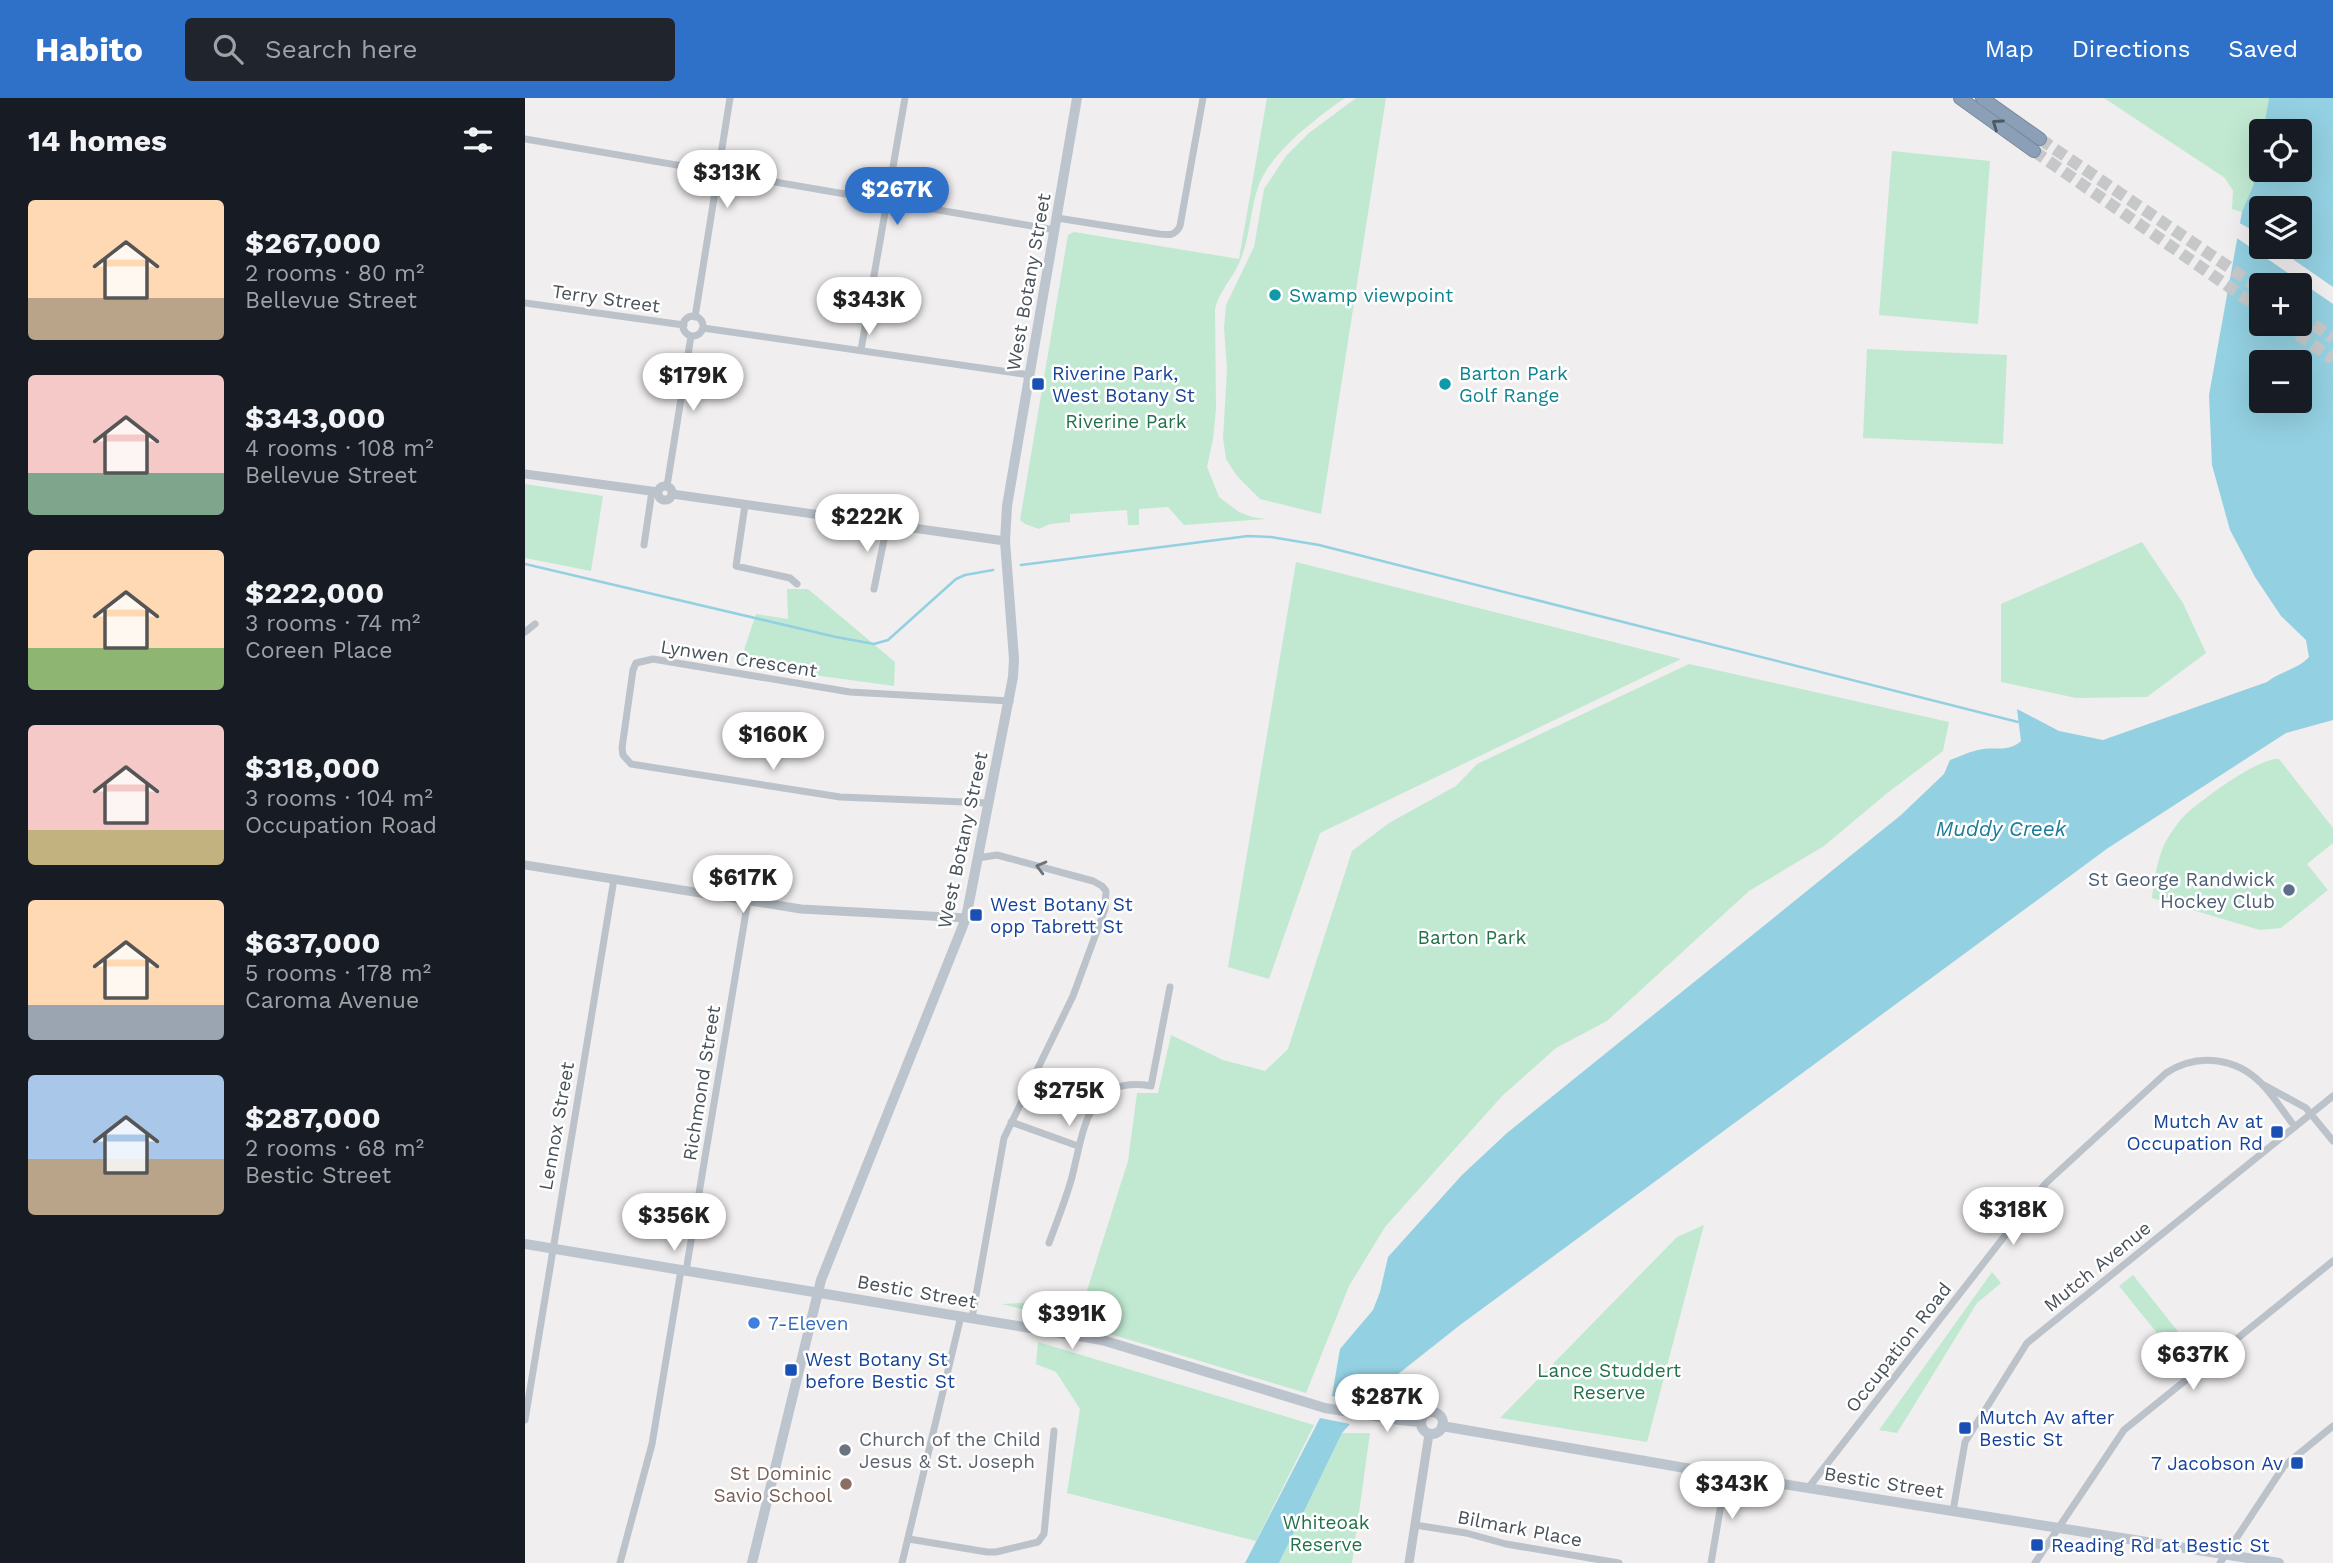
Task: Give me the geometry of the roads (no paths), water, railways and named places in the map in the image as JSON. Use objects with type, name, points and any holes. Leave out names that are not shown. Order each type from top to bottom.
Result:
[{"type":"highway","points":[[1959,98],[2037,145],[1982,98]]},
{"type":"main road","name":"West Botany Street","points":[[753,1563],[818,1292],[966,918],[1010,701],[1014,659],[1005,541],[1007,506],[1077,98]]},
{"type":"main road","name":"Bestic Street","points":[[525,1244],[1102,1340],[1325,1408],[1422,1422]]},
{"type":"main road","points":[[1433,1413],[1441,1419],[1442,1426],[1439,1432],[1429,1434],[1424,1430],[1422,1422],[1426,1415],[1433,1413]]},
{"type":"main road","name":"Bestic Street","points":[[1442,1426],[2058,1528],[2223,1559],[2279,1563]]},
{"type":"street","points":[[695,317],[730,98]]},
{"type":"street","points":[[860,350],[905,98]]},
{"type":"street","points":[[1057,218],[1159,234],[1169,235],[1178,231],[1203,98]]},
{"type":"street","points":[[525,139],[1055,230]]},
{"type":"street","name":"Terry Street","points":[[525,303],[684,325]]},
{"type":"street","points":[[695,317],[702,322],[703,328],[698,335],[691,336],[685,332],[684,325],[688,319],[695,317]]},
{"type":"street","points":[[703,328],[1030,375]]},
{"type":"street","points":[[525,474],[655,492],[660,499],[665,500],[669,490],[691,336]]},
{"type":"street","points":[[669,490],[745,505],[1005,541]]},
{"type":"street","points":[[644,545],[655,492]]},
{"type":"street","points":[[745,505],[736,566],[790,578],[797,584]]},
{"type":"street","points":[[874,589],[887,525]]},
{"type":"street","points":[[525,632],[535,624]]},
{"type":"street","name":"Lynwen Crescent","points":[[989,803],[840,797],[631,764],[626,760],[622,748],[633,670],[636,663],[642,659],[653,659],[850,692],[1010,701]]},
{"type":"street","points":[[902,1563],[966,1317],[1004,1138],[1073,996],[1096,938],[1107,900],[1102,886],[997,855],[978,858]]},
{"type":"street","points":[[525,865],[823,911],[966,918]]},
{"type":"street","name":"Lennox Street","points":[[525,1420],[614,879]]},
{"type":"street","name":"Richmond Street","points":[[619,1563],[652,1444],[748,900]]},
{"type":"street","points":[[1049,1243],[1072,1178],[1078,1146],[1092,1105],[1115,1086],[1134,1083],[1151,1086],[1170,987]]},
{"type":"street","name":"Occupation Road","points":[[1809,1487],[2046,1183],[2160,1078],[2181,1065],[2206,1059],[2229,1064],[2261,1083],[2295,1127]]},
{"type":"street","points":[[2261,1083],[2306,1108],[2333,1140]]},
{"type":"street","name":"Mutch Avenue","points":[[1953,1511],[1965,1442],[2027,1343],[2333,1096]]},
{"type":"street","points":[[1011,1122],[1078,1146]]},
{"type":"street","points":[[2035,1563],[2124,1430],[2333,1261]]},
{"type":"street","points":[[2223,1559],[2284,1466],[2333,1426]]},
{"type":"street","points":[[909,1539],[986,1552],[1038,1542],[1044,1534],[1054,1431]]},
{"type":"street","points":[[1409,1563],[1429,1434]]},
{"type":"street","points":[[1711,1563],[1726,1475]]},
{"type":"street","name":"Bilmark Place","points":[[1415,1525],[1619,1563]]},
{"type":"street","points":[[1555,1563],[1556,1553]]},
{"type":"water","name":"Muddy Creek","points":[[2269,98],[2333,98],[2333,720],[2286,733],[2108,848],[1460,1325],[1364,1401],[1332,1396],[1340,1349],[1373,1310],[1388,1257],[1462,1175],[1507,1133],[1901,815],[1944,774],[1950,760],[1978,750],[2011,747],[2021,741],[2017,709],[2059,731],[2103,740],[2267,682],[2309,657],[2306,640],[2281,616],[2255,577],[2230,530],[2212,465],[2209,395],[2242,212],[2254,182],[2312,182],[2312,119],[2265,119]]},
{"type":"water","points":[[1320,1418],[1350,1424],[1342,1433],[1279,1563],[1245,1563]]},
{"type":"waterway","points":[[1021,565],[1248,536],[1271,537],[1319,545],[2018,722]]},
{"type":"waterway","points":[[525,564],[874,644],[888,640],[956,579],[993,570]]},
{"type":"tunnel","points":[[2040,139],[2249,281]]},
{"type":"tunnel","points":[[2034,151],[2249,301]]},
{"type":"tunnel","points":[[2312,324],[2333,338]]},
{"type":"tunnel","points":[[2300,336],[2333,359]]},
{"type":"place","name":"Swamp viewpoint","points":[[1275,295]]},
{"type":"place","name":"Riverine Park, West Botany St","points":[[1038,384]]},
{"type":"place","name":"Barton Park Golf Range","points":[[1445,384]]},
{"type":"place","name":"St George Randwick Hockey Club","points":[[2289,890]]},
{"type":"place","name":"West Botany St opp Tabrett St","points":[[976,915]]},
{"type":"place","name":"Mutch Av at Occupation Rd","points":[[2277,1132]]},
{"type":"place","name":"7-Eleven","points":[[754,1323]]},
{"type":"place","name":"West Botany St before Bestic St","points":[[791,1370]]},
{"type":"place","name":"Mutch Av after Bestic St","points":[[1965,1428]]},
{"type":"place","name":"Church of the Child Jesus & St. Joseph","points":[[845,1450]]},
{"type":"place","name":"7 Jacobson Av","points":[[2297,1463]]},
{"type":"place","name":"St Dominic Savio School","points":[[846,1484]]},
{"type":"place","name":"Reading Rd at Bestic St","points":[[2037,1545]]},
{"type":"park label","name":"Riverine Park","points":[[1126,421]]},
{"type":"park label","name":"Barton Park","points":[[1472,937]]},
{"type":"park label","name":"Lance Studdert Reserve","points":[[1609,1381]]},
{"type":"park label","name":"Whiteoak Reserve","points":[[1326,1533]]}]
